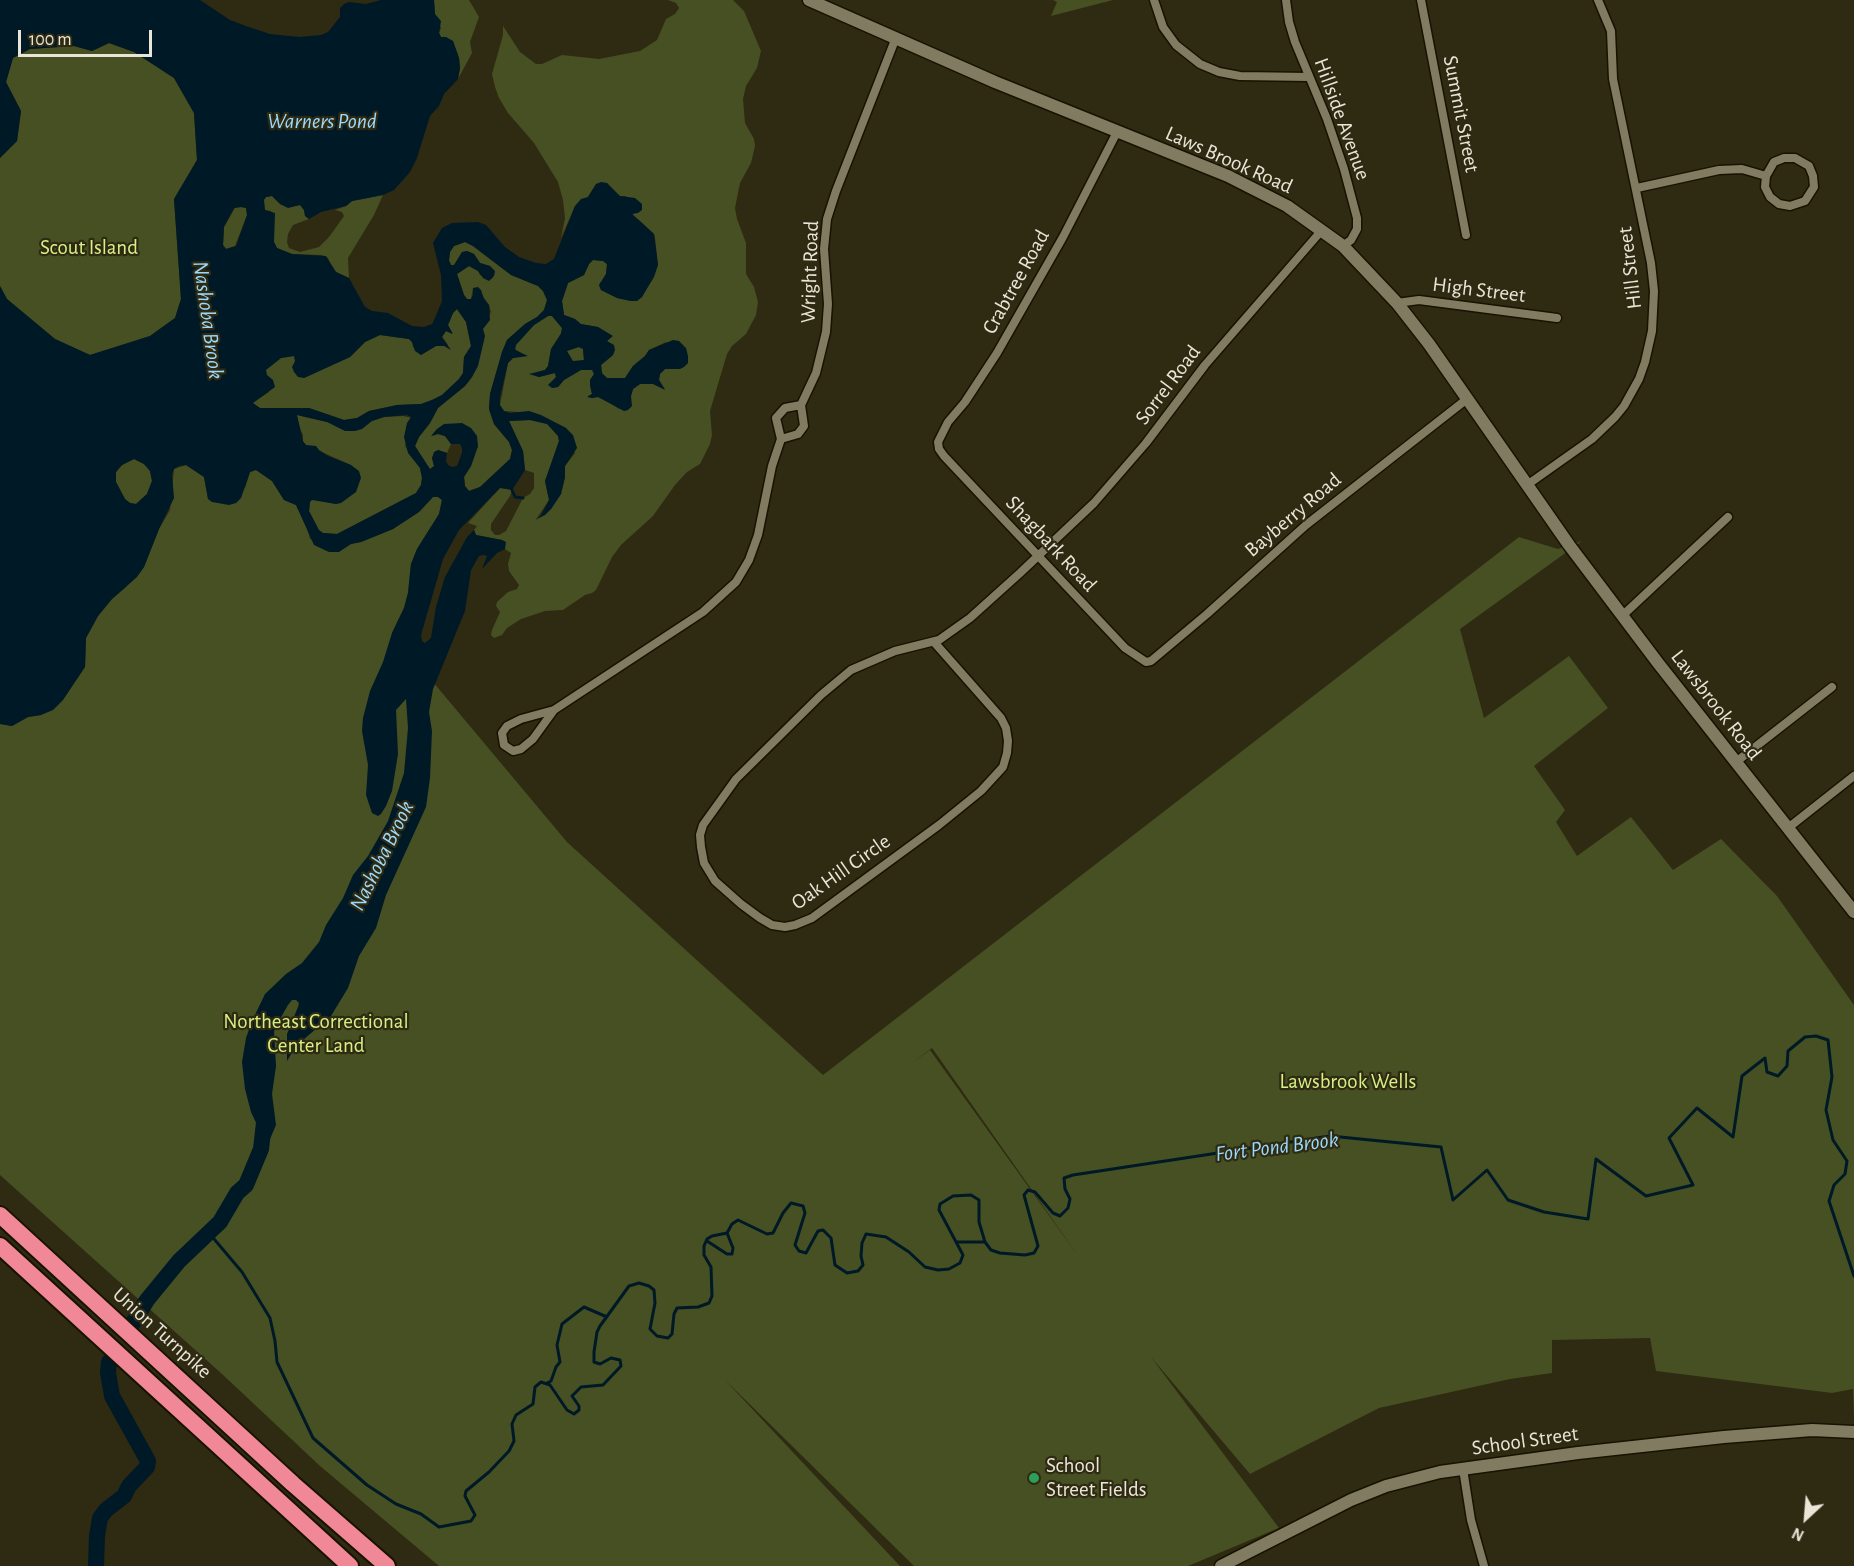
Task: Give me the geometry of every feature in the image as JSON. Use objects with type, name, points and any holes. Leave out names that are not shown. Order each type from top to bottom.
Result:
[{"type":"highway","name":"Union Turnpike","points":[[0,1215],[293,1484],[387,1566]]},
{"type":"highway","points":[[0,1246],[350,1566]]},
{"type":"street","name":"Laws Brook Road","points":[[809,0],[895,40],[1263,192],[1322,230],[1343,246],[1397,303],[1429,344],[1551,520]]},
{"type":"street","points":[[1154,0],[1163,27],[1176,45],[1200,64],[1229,75],[1309,77]]},
{"type":"street","name":"Hillside Avenue","points":[[1286,0],[1289,22],[1327,119],[1357,218],[1357,230],[1351,240],[1343,246]]},
{"type":"street","name":"Summit Street","points":[[1421,0],[1466,235]]},
{"type":"street","name":"Hill Street","points":[[1527,485],[1604,429],[1624,406],[1646,362],[1652,331],[1654,291],[1651,263],[1613,79],[1611,31],[1598,0]]},
{"type":"street","name":"Wright Road","points":[[781,439],[794,436],[801,431],[805,421],[801,405],[816,373],[826,332],[828,304],[824,249],[831,205],[895,40]]},
{"type":"street","name":"Crabtree Road","points":[[938,444],[948,422],[965,402],[997,353],[1063,237],[1117,132]]},
{"type":"street","points":[[1784,158],[1795,158],[1809,166],[1814,176],[1814,187],[1809,197],[1800,204],[1784,206],[1774,201],[1767,192],[1766,176],[1774,162],[1784,158]]},
{"type":"street","points":[[1637,188],[1719,170],[1742,170],[1766,176]]},
{"type":"street","name":"Sorrel Road","points":[[1038,556],[1102,494],[1146,443],[1212,356],[1322,230]]},
{"type":"street","name":"High Street","points":[[1397,303],[1419,300],[1557,318]]},
{"type":"street","name":"Bayberry Road","points":[[1146,662],[1166,650],[1306,525],[1467,399]]},
{"type":"street","points":[[555,710],[521,749],[513,750],[504,745],[502,733],[514,722],[555,710],[703,612],[736,582],[754,548],[772,466],[781,439],[776,422],[778,414],[785,408],[801,405]]},
{"type":"street","name":"Shagbark Road","points":[[938,444],[944,456],[1125,648],[1146,662]]},
{"type":"street","points":[[1622,616],[1728,517]]},
{"type":"street","name":"Lawsbrook Road","points":[[1551,520],[1622,616],[1852,906]]},
{"type":"street","name":"Oak Hill Circle","points":[[934,642],[1001,718],[1006,728],[1008,741],[1003,766],[981,791],[812,918],[785,927],[772,925],[760,918],[715,881],[704,863],[700,842],[703,825],[730,786],[755,758],[821,694],[851,670],[895,651],[939,640],[970,618],[1038,556]]},
{"type":"street","points":[[1736,762],[1832,687]]},
{"type":"street","points":[[1788,828],[1854,776]]},
{"type":"street","name":"School Street","points":[[1221,1566],[1351,1500],[1411,1478],[1462,1469],[1724,1437],[1812,1430],[1854,1432]]},
{"type":"street","points":[[1462,1469],[1471,1520],[1484,1566]]},
{"type":"green space","points":[[434,0],[469,0],[479,17],[470,42],[472,53],[458,79],[459,58],[453,41],[441,37],[439,33],[441,28],[435,14]]},
{"type":"green space","points":[[668,0],[733,0],[744,11],[761,51],[757,68],[746,86],[743,99],[745,123],[754,139],[755,146],[751,163],[740,183],[735,208],[746,243],[746,274],[754,287],[758,302],[756,315],[746,334],[732,346],[727,354],[710,411],[712,435],[710,444],[700,464],[687,472],[653,516],[621,545],[612,557],[596,590],[563,610],[545,611],[521,619],[507,628],[502,635],[494,638],[491,635],[492,630],[500,612],[496,606],[497,602],[508,592],[517,589],[519,585],[509,571],[511,553],[505,549],[505,542],[476,535],[474,530],[477,526],[468,523],[500,488],[512,490],[491,524],[491,530],[495,535],[499,535],[506,531],[523,498],[534,488],[534,473],[525,470],[523,451],[509,421],[530,420],[548,424],[558,436],[559,441],[545,481],[549,500],[537,518],[551,509],[561,494],[565,466],[575,453],[566,428],[549,420],[519,412],[504,411],[500,405],[508,363],[513,358],[526,356],[515,349],[515,345],[534,325],[552,316],[562,328],[561,333],[551,349],[548,366],[545,370],[531,374],[539,377],[555,373],[552,388],[558,387],[564,380],[581,370],[593,370],[594,374],[590,380],[592,394],[588,396],[610,402],[619,409],[631,396],[633,389],[640,384],[653,384],[665,389],[659,380],[660,374],[665,369],[680,369],[666,342],[649,350],[625,378],[607,378],[602,374],[601,365],[613,355],[607,341],[612,336],[598,327],[580,324],[575,319],[564,315],[562,301],[568,283],[584,275],[593,260],[607,264],[606,274],[599,285],[601,290],[617,298],[631,301],[637,301],[642,297],[658,265],[655,238],[654,234],[634,217],[626,196],[615,193],[607,183],[596,184],[588,197],[575,206],[561,238],[565,218],[558,182],[534,143],[508,113],[495,87],[492,74],[503,35],[503,26],[520,52],[536,64],[542,64],[562,55],[599,59],[640,51],[657,40],[666,19],[675,14],[679,8],[676,3]]},
{"type":"green space","points":[[1053,0],[1113,0],[1051,16],[1057,2]]},
{"type":"green space","name":"Scout Island","points":[[109,43],[134,52],[174,78],[194,113],[197,160],[174,199],[181,299],[175,318],[150,336],[90,355],[55,339],[7,299],[0,286],[0,158],[17,141],[21,111],[6,82],[13,58],[30,49],[74,46],[92,51]]},
{"type":"green space","points":[[383,195],[374,215],[348,258],[349,278],[336,272],[328,258],[321,255],[292,254],[277,248],[274,242],[274,221],[271,211],[265,210],[263,200],[272,196],[280,204],[288,207],[300,205],[304,210],[305,216],[309,219],[293,225],[287,242],[289,248],[300,252],[319,247],[329,237],[344,216],[342,212],[335,210],[352,201]]},
{"type":"green space","points":[[235,208],[246,208],[247,215],[235,246],[226,249],[223,245],[224,227]]},
{"type":"green space","points":[[465,242],[511,275],[538,286],[547,300],[544,310],[537,317],[507,340],[490,394],[489,409],[494,424],[509,442],[512,450],[510,459],[480,487],[469,491],[465,486],[464,477],[471,466],[478,446],[437,429],[432,436],[438,434],[445,436],[451,444],[447,453],[438,450],[432,458],[434,466],[430,470],[415,446],[438,408],[465,386],[472,377],[482,329],[491,312],[482,295],[473,288],[471,299],[467,299],[457,274],[469,266],[478,271],[480,275],[492,279],[494,271],[490,266],[480,263],[474,254],[467,251],[462,252],[454,266],[449,260],[454,246]]},
{"type":"green space","points":[[457,309],[466,322],[471,346],[464,357],[463,373],[459,379],[442,395],[432,400],[421,404],[397,405],[369,411],[357,418],[344,420],[309,408],[260,408],[252,403],[269,392],[265,370],[281,358],[294,356],[304,378],[350,357],[365,342],[380,335],[409,339],[421,355],[436,346],[448,345],[442,337],[446,331],[452,334],[448,325]]},
{"type":"green space","points":[[578,347],[583,349],[584,361],[572,361],[566,351]]},
{"type":"green space","points":[[297,415],[327,422],[372,421],[384,417],[403,416],[412,418],[405,446],[420,468],[421,485],[416,493],[337,534],[319,531],[309,511],[310,502],[312,499],[336,504],[351,465],[306,445],[303,442]]},
{"type":"green space","points":[[134,459],[144,464],[150,471],[152,481],[147,494],[136,504],[125,499],[116,482],[116,472],[122,465]]},
{"type":"green space","points":[[186,465],[204,477],[208,499],[245,488],[250,472],[256,470],[272,481],[284,500],[296,505],[310,539],[339,551],[351,544],[393,529],[419,512],[433,497],[442,500],[439,514],[417,549],[411,564],[404,608],[392,633],[567,842],[823,1075],[1519,537],[1558,549],[1582,541],[1460,629],[1484,718],[1569,656],[1608,708],[1534,766],[1565,810],[1556,822],[1577,856],[1631,817],[1673,870],[1721,839],[1777,896],[1854,1005],[1854,1417],[1853,1389],[1832,1393],[1656,1371],[1650,1338],[1552,1340],[1552,1373],[1510,1379],[1379,1408],[1250,1474],[1151,1357],[1279,1528],[1188,1566],[914,1566],[725,1380],[900,1566],[439,1566],[320,1466],[222,1374],[0,1175],[0,724],[12,726],[28,717],[41,715],[63,699],[85,667],[86,638],[98,616],[144,567],[159,529],[170,510],[174,469]],"holes":[[[932,1048],[1079,1257],[930,1050],[912,1063]]]},
{"type":"water","name":"Warners Pond","points":[[0,0],[200,0],[230,20],[246,26],[270,34],[299,37],[328,32],[340,17],[340,8],[349,2],[366,4],[381,0],[434,0],[435,14],[441,21],[439,33],[441,37],[453,41],[460,68],[458,79],[444,94],[439,106],[430,116],[417,158],[410,172],[394,190],[383,195],[352,201],[346,206],[321,212],[309,219],[300,205],[288,208],[272,196],[266,197],[265,210],[275,213],[274,242],[277,248],[292,254],[326,256],[336,272],[349,278],[365,307],[372,311],[388,313],[412,326],[424,327],[432,324],[442,301],[441,275],[433,243],[442,228],[452,223],[478,222],[486,225],[505,247],[519,257],[546,264],[554,259],[575,206],[581,199],[588,197],[596,184],[607,183],[620,196],[635,198],[642,204],[642,210],[632,214],[654,234],[658,265],[642,297],[637,301],[631,301],[617,298],[601,290],[599,285],[606,274],[607,264],[593,260],[584,275],[568,283],[562,301],[564,315],[581,324],[598,327],[613,336],[607,341],[614,345],[613,355],[601,365],[602,373],[607,378],[625,378],[649,350],[673,340],[679,341],[686,348],[688,363],[684,367],[665,369],[660,374],[659,380],[665,390],[653,384],[640,384],[633,389],[632,406],[624,411],[598,397],[587,397],[592,394],[590,380],[594,374],[592,370],[581,370],[564,380],[558,387],[552,388],[548,385],[556,377],[555,373],[539,377],[529,374],[545,370],[551,349],[561,334],[562,328],[552,316],[534,325],[516,345],[515,350],[528,356],[513,358],[508,363],[500,405],[504,411],[510,413],[529,411],[566,428],[573,435],[577,448],[565,466],[561,494],[545,515],[535,520],[541,515],[549,500],[545,481],[559,441],[558,436],[547,424],[530,420],[509,421],[523,451],[525,470],[512,490],[500,488],[459,530],[443,559],[421,635],[425,643],[431,638],[436,607],[445,577],[467,537],[474,530],[476,535],[506,542],[505,549],[497,553],[482,569],[487,556],[484,555],[479,556],[471,570],[465,611],[433,689],[429,712],[432,731],[426,807],[386,895],[376,928],[359,956],[348,988],[331,1016],[296,1046],[287,1061],[287,1034],[298,1007],[299,1003],[296,1000],[292,1000],[288,1005],[276,1026],[274,1032],[276,1066],[272,1094],[276,1125],[267,1146],[251,1112],[245,1089],[242,1062],[246,1038],[265,994],[286,974],[302,963],[319,942],[353,875],[368,856],[388,821],[404,773],[408,728],[406,699],[396,710],[398,754],[392,791],[386,806],[378,816],[372,813],[366,795],[368,765],[362,731],[363,718],[370,691],[404,608],[411,564],[417,549],[439,514],[442,500],[433,497],[419,512],[393,529],[351,544],[339,552],[329,552],[314,545],[296,505],[284,500],[272,481],[256,470],[250,472],[241,498],[229,505],[208,499],[204,477],[186,465],[179,466],[174,469],[172,475],[174,498],[144,567],[98,616],[86,638],[85,667],[63,700],[53,710],[41,715],[28,717],[12,726],[0,724],[0,286],[7,299],[55,339],[90,355],[150,336],[175,318],[181,299],[174,199],[197,160],[194,113],[174,78],[134,52],[109,43],[92,51],[74,46],[30,49],[13,58],[6,82],[21,111],[17,141],[0,158]],"holes":[[[234,208],[246,208],[247,215],[236,246],[226,249],[223,245],[224,227]],[[465,242],[473,246],[511,275],[538,286],[547,300],[544,310],[507,340],[490,394],[489,409],[494,424],[509,442],[512,450],[510,459],[480,487],[469,491],[465,486],[464,477],[471,466],[478,446],[477,436],[471,428],[462,423],[444,424],[431,436],[438,434],[445,436],[451,444],[460,444],[462,453],[457,466],[448,465],[447,453],[438,450],[434,452],[432,458],[434,466],[430,469],[415,446],[438,408],[465,386],[472,377],[478,366],[485,336],[483,329],[490,320],[489,305],[481,290],[478,287],[473,288],[471,299],[467,299],[457,274],[469,266],[489,281],[495,271],[490,266],[480,263],[474,254],[467,251],[462,252],[454,265],[451,265],[450,252],[454,246]],[[457,309],[466,322],[471,346],[464,357],[463,373],[459,379],[442,395],[432,400],[421,404],[397,405],[369,411],[357,418],[344,420],[309,408],[260,408],[253,403],[275,387],[266,370],[281,358],[294,356],[295,361],[292,367],[294,372],[298,377],[304,378],[350,357],[365,342],[380,335],[409,339],[415,351],[421,355],[436,346],[444,346],[451,350],[442,337],[446,331],[453,334],[448,325]],[[579,347],[583,349],[584,360],[573,361],[567,351]],[[297,415],[327,422],[345,431],[362,429],[372,421],[384,417],[407,415],[411,417],[404,437],[408,453],[420,468],[421,485],[416,493],[337,534],[323,533],[309,511],[310,502],[312,500],[341,503],[356,492],[361,478],[359,471],[351,465],[328,456],[316,446],[306,445]],[[134,459],[144,464],[150,471],[152,481],[147,494],[136,504],[130,503],[125,499],[116,482],[116,472],[122,465]]]},
{"type":"waterway","points":[[512,490],[515,497],[523,498]]},
{"type":"waterway","name":"Fort Pond Brook","points":[[209,1233],[242,1272],[270,1318],[277,1362],[313,1438],[367,1485],[396,1504],[421,1514],[439,1527],[471,1521],[475,1515],[465,1496],[466,1491],[509,1451],[514,1441],[512,1424],[516,1415],[533,1404],[535,1387],[541,1382],[550,1385],[567,1410],[574,1414],[579,1410],[579,1406],[572,1396],[581,1387],[603,1385],[621,1366],[620,1360],[611,1358],[600,1364],[594,1362],[594,1352],[600,1326],[629,1286],[639,1283],[654,1290],[655,1303],[650,1329],[657,1336],[668,1338],[672,1334],[674,1314],[677,1308],[698,1307],[709,1303],[712,1296],[711,1267],[704,1255],[707,1239],[727,1233],[732,1224],[738,1220],[767,1234],[773,1233],[791,1203],[803,1206],[805,1213],[795,1245],[799,1251],[806,1253],[818,1231],[823,1230],[831,1238],[835,1265],[847,1273],[858,1271],[863,1265],[862,1243],[866,1234],[886,1237],[909,1252],[925,1267],[938,1270],[949,1269],[960,1263],[963,1255],[939,1210],[940,1204],[953,1196],[971,1195],[979,1200],[979,1222],[985,1242],[991,1250],[1025,1255],[1034,1253],[1038,1246],[1024,1195],[1028,1190],[1035,1192],[1053,1213],[1060,1216],[1068,1208],[1070,1199],[1065,1189],[1064,1178],[1073,1175],[1330,1136],[1441,1147],[1453,1200],[1487,1170],[1508,1200],[1544,1212],[1588,1219],[1596,1159],[1646,1196],[1693,1185],[1669,1138],[1697,1108],[1733,1137],[1742,1076],[1765,1058],[1767,1072],[1778,1076],[1787,1066],[1788,1051],[1805,1037],[1816,1036],[1828,1040],[1832,1077],[1826,1110],[1833,1140],[1847,1161],[1845,1174],[1834,1185],[1829,1201],[1854,1276]]},
{"type":"waterway","name":"Nashoba Brook","points":[[133,1323],[147,1300],[179,1261],[220,1222],[237,1193],[246,1185],[261,1149],[265,1114]]},
{"type":"waterway","name":"Fort Pond Brook","points":[[707,1241],[727,1254],[732,1254],[733,1248],[727,1233]]},
{"type":"waterway","name":"Fort Pond Brook","points":[[957,1242],[985,1242]]},
{"type":"waterway","name":"Fort Pond Brook","points":[[547,1383],[551,1381],[560,1362],[557,1345],[562,1324],[584,1307],[607,1317]]},
{"type":"waterway","name":"Nashoba Brook","points":[[96,1566],[100,1518],[106,1510],[124,1496],[129,1486],[147,1467],[148,1461],[112,1396],[108,1373],[109,1362]]},
{"type":"place","name":"School Street Fields","points":[[1034,1478]]},
{"type":"park label","name":"Northeast Correctional Center Land","points":[[316,1034]]},
{"type":"park label","name":"Lawsbrook Wells","points":[[1348,1082]]}]
